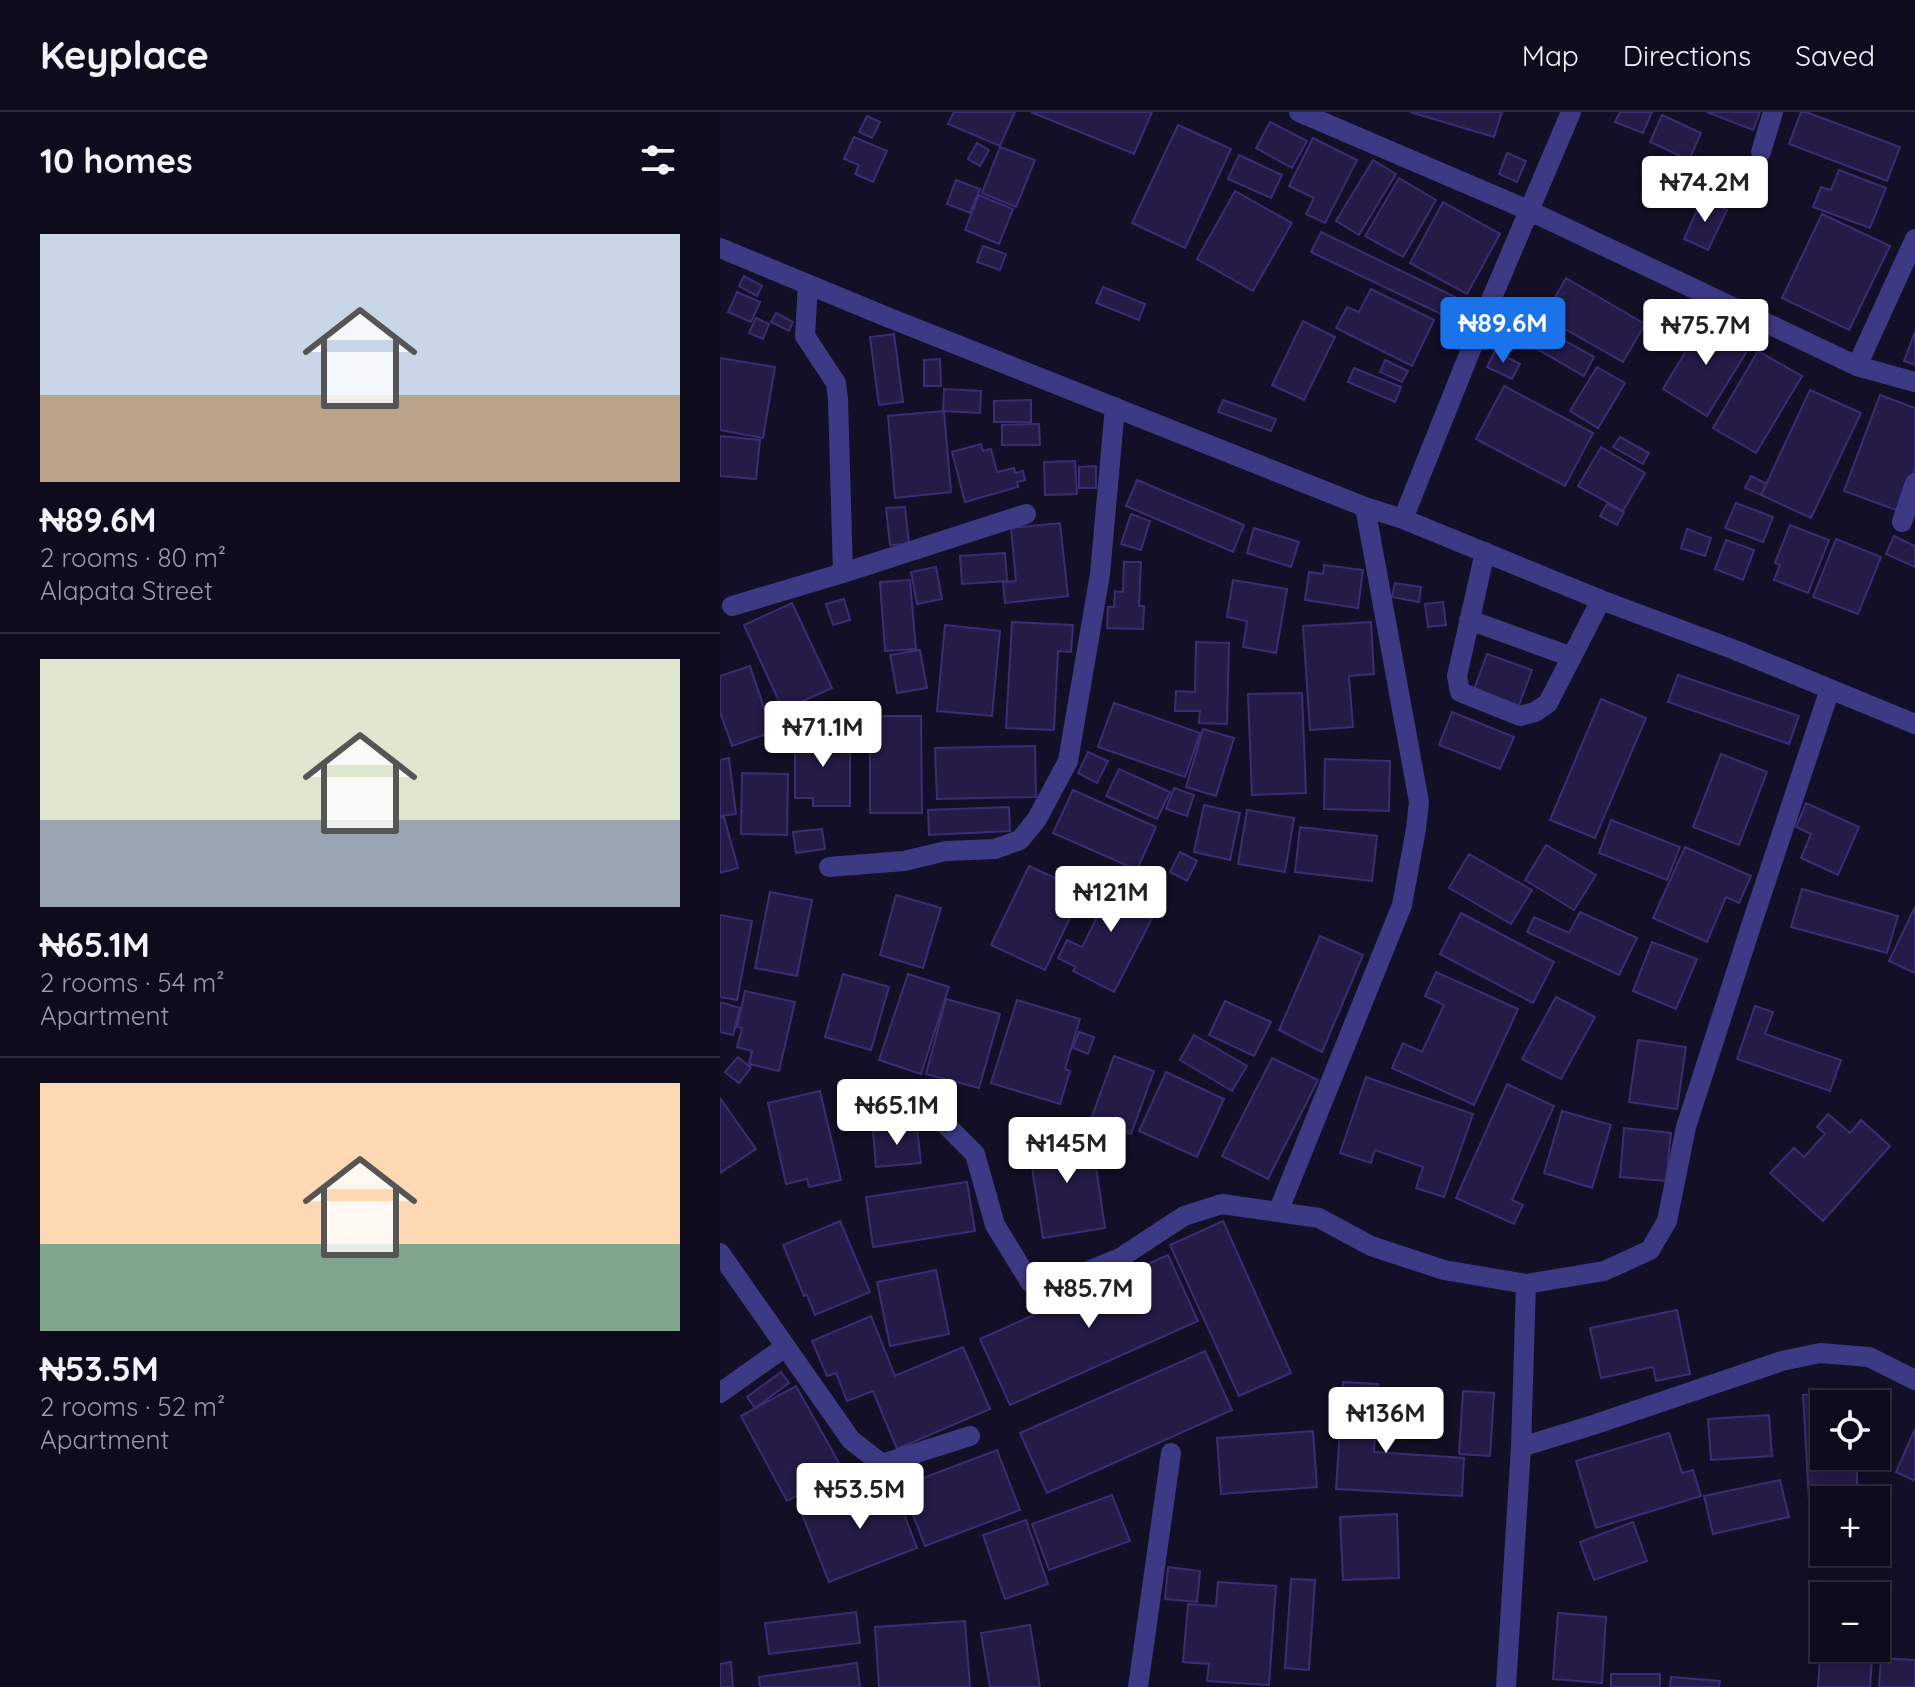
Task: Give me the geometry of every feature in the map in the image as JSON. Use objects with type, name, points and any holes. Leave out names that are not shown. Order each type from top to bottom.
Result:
[{"type":"street","points":[[1299,112],[1528,210],[1857,366],[1915,382]]},
{"type":"street","points":[[1403,519],[1571,112]]},
{"type":"street","points":[[1761,152],[1773,112]]},
{"type":"street","points":[[1857,366],[1915,239]]},
{"type":"street","points":[[720,248],[901,323],[1735,650],[1915,724]]},
{"type":"street","points":[[808,284],[805,336],[836,383],[838,399],[843,573]]},
{"type":"street","points":[[829,867],[904,861],[946,851],[995,849],[1020,840],[1037,819],[1068,761],[1100,574],[1115,407]]},
{"type":"street","points":[[1902,522],[1915,483]]},
{"type":"street","points":[[1278,1212],[1402,905],[1416,829],[1419,802],[1365,507]]},
{"type":"street","points":[[732,606],[1026,514]]},
{"type":"street","points":[[1485,552],[1457,676],[1460,692],[1520,716],[1535,712],[1548,703],[1601,600]]},
{"type":"street","points":[[1469,620],[1572,657]]},
{"type":"street","points":[[871,1110],[939,1118],[975,1154],[995,1225],[1030,1282],[1061,1282],[1120,1258],[1184,1216],[1222,1204],[1319,1218],[1371,1246],[1444,1270],[1526,1284],[1604,1271],[1650,1250],[1667,1221],[1686,1127],[1830,689]]},
{"type":"street","points":[[720,1253],[851,1440],[882,1464],[970,1436]]},
{"type":"street","points":[[1506,1687],[1521,1447],[1526,1284]]},
{"type":"street","points":[[720,1393],[785,1347]]},
{"type":"street","points":[[1521,1447],[1782,1361],[1820,1353],[1869,1357],[1915,1380]]},
{"type":"street","points":[[1138,1687],[1171,1453]]},
{"type":"building","points":[[954,112],[1015,112],[1000,146],[948,124]]},
{"type":"building","points":[[1031,112],[1152,112],[1134,154]]},
{"type":"building","points":[[1410,112],[1502,112],[1494,137]]},
{"type":"building","points":[[1620,112],[1652,112],[1643,133],[1615,122]]},
{"type":"building","points":[[1707,112],[1760,112],[1753,130]]},
{"type":"building","points":[[1801,112],[1900,147],[1887,181],[1789,144]]},
{"type":"building","points":[[1662,115],[1701,133],[1689,160],[1650,142]]},
{"type":"building","points":[[867,116],[880,122],[872,138],[859,132]]},
{"type":"building","points":[[1270,122],[1307,141],[1292,168],[1256,148]]},
{"type":"building","points":[[1178,125],[1231,149],[1185,248],[1132,223]]},
{"type":"building","points":[[854,137],[887,151],[873,182],[855,174],[859,165],[844,159]]},
{"type":"building","points":[[1313,138],[1357,160],[1325,223],[1306,214],[1314,198],[1289,186]]},
{"type":"building","points":[[977,143],[989,150],[980,166],[968,159]]},
{"type":"building","points":[[1000,147],[1035,160],[1016,207],[982,193]]},
{"type":"building","points":[[1507,153],[1526,161],[1517,182],[1499,174]]},
{"type":"building","points":[[1239,155],[1282,175],[1271,198],[1228,179]]},
{"type":"building","points":[[1373,160],[1396,174],[1359,235],[1336,221]]},
{"type":"building","points":[[1839,170],[1886,188],[1870,228],[1813,207],[1821,187],[1831,190]]},
{"type":"building","points":[[1399,178],[1436,200],[1403,257],[1365,236]]},
{"type":"building","points":[[956,180],[980,189],[970,213],[947,204]]},
{"type":"building","points":[[1235,191],[1292,223],[1253,291],[1197,259]]},
{"type":"building","points":[[979,195],[1013,209],[999,244],[965,230]]},
{"type":"building","points":[[1702,199],[1727,210],[1708,250],[1684,239]]},
{"type":"building","points":[[1443,202],[1500,234],[1467,294],[1410,263]]},
{"type":"building","points":[[1822,214],[1890,246],[1849,330],[1782,298]]},
{"type":"building","points":[[1321,232],[1455,297],[1445,316],[1311,252]]},
{"type":"building","points":[[983,246],[1006,254],[1000,270],[977,262]]},
{"type":"building","points":[[744,276],[762,286],[757,296],[739,286]]},
{"type":"building","points":[[1566,278],[1645,324],[1623,362],[1544,317]]},
{"type":"building","points":[[1103,287],[1145,304],[1139,320],[1096,303]]},
{"type":"building","points":[[1371,289],[1434,320],[1412,366],[1336,328],[1347,307],[1359,312]]},
{"type":"building","points":[[737,292],[760,302],[751,322],[728,312]]},
{"type":"building","points":[[776,313],[793,322],[789,331],[771,322]]},
{"type":"building","points":[[756,318],[769,324],[763,339],[749,333]]},
{"type":"building","points":[[1526,319],[1594,357],[1584,376],[1516,337]]},
{"type":"building","points":[[1705,319],[1750,346],[1707,416],[1663,389]]},
{"type":"building","points":[[1303,321],[1335,337],[1304,400],[1272,385]]},
{"type":"building","points":[[1915,332],[1915,365],[1904,361]]},
{"type":"building","points":[[894,334],[903,402],[879,405],[870,337]]},
{"type":"building","points":[[1495,351],[1520,364],[1512,379],[1487,367]]},
{"type":"building","points":[[1758,351],[1802,376],[1756,453],[1713,428]]},
{"type":"building","points":[[720,358],[775,367],[763,438],[720,430]]},
{"type":"building","points":[[940,359],[941,386],[924,386],[924,360]]},
{"type":"building","points":[[1385,360],[1408,371],[1402,382],[1380,372]]},
{"type":"building","points":[[1597,367],[1625,383],[1598,428],[1570,411]]},
{"type":"building","points":[[1354,368],[1401,387],[1395,402],[1348,382]]},
{"type":"building","points":[[1504,386],[1593,433],[1565,486],[1476,439]]},
{"type":"building","points":[[944,389],[981,391],[980,413],[943,411]]},
{"type":"building","points":[[1810,390],[1861,413],[1811,518],[1761,495]]},
{"type":"building","points":[[1880,395],[1915,408],[1915,468],[1899,511],[1844,491]]},
{"type":"building","points":[[1031,400],[1031,422],[994,422],[994,401]]},
{"type":"building","points":[[1223,400],[1276,419],[1271,431],[1218,412]]},
{"type":"building","points":[[944,411],[951,492],[895,498],[888,416]]},
{"type":"building","points":[[1039,424],[1040,445],[1002,445],[1002,425]]},
{"type":"building","points":[[720,436],[760,440],[756,479],[720,476]]},
{"type":"building","points":[[1620,437],[1649,453],[1643,464],[1613,447]]},
{"type":"building","points":[[981,444],[983,451],[991,449],[997,472],[1014,468],[1015,473],[1023,471],[1025,480],[1017,482],[1018,487],[965,502],[952,452]]},
{"type":"building","points":[[1601,447],[1645,473],[1623,511],[1578,486]]},
{"type":"building","points":[[1075,461],[1077,494],[1045,495],[1044,462]]},
{"type":"building","points":[[1096,466],[1096,488],[1079,488],[1079,467]]},
{"type":"building","points":[[1751,476],[1767,484],[1761,495],[1745,488]]},
{"type":"building","points":[[1137,480],[1244,525],[1233,552],[1126,506]]},
{"type":"building","points":[[1736,503],[1773,517],[1763,542],[1725,528]]},
{"type":"building","points":[[1607,504],[1624,512],[1617,525],[1600,516]]},
{"type":"building","points":[[905,507],[909,544],[890,545],[886,508]]},
{"type":"building","points":[[1131,514],[1150,521],[1141,550],[1121,544]]},
{"type":"building","points":[[1060,523],[1068,596],[1005,603],[1003,582],[1016,581],[1011,528]]},
{"type":"building","points":[[1790,525],[1829,540],[1808,593],[1774,580],[1780,565],[1775,563]]},
{"type":"building","points":[[1254,528],[1299,542],[1291,567],[1247,553]]},
{"type":"building","points":[[1687,529],[1711,538],[1705,556],[1681,548]]},
{"type":"building","points":[[1894,536],[1915,546],[1915,567],[1886,554]]},
{"type":"building","points":[[1836,539],[1881,557],[1858,614],[1813,597]]},
{"type":"building","points":[[1726,540],[1754,550],[1743,580],[1715,569]]},
{"type":"building","points":[[1005,553],[1007,581],[962,584],[960,556]]},
{"type":"building","points":[[1124,562],[1141,562],[1139,606],[1144,606],[1143,629],[1107,628],[1108,607],[1114,607],[1115,591],[1123,592]]},
{"type":"building","points":[[1324,565],[1363,570],[1358,608],[1305,600],[1309,572],[1323,574]]},
{"type":"building","points":[[936,567],[942,599],[917,604],[911,572]]},
{"type":"building","points":[[910,580],[916,649],[885,651],[880,582]]},
{"type":"building","points":[[1233,580],[1287,589],[1276,653],[1243,647],[1247,621],[1227,617]]},
{"type":"building","points":[[1395,583],[1421,587],[1419,602],[1392,597]]},
{"type":"building","points":[[844,599],[850,620],[833,625],[826,604]]},
{"type":"building","points":[[1443,602],[1446,625],[1428,627],[1425,604]]},
{"type":"building","points":[[792,603],[832,688],[783,710],[744,625]]},
{"type":"building","points":[[1012,622],[1073,625],[1071,652],[1058,651],[1054,730],[1006,728]]},
{"type":"building","points":[[1371,622],[1374,674],[1349,676],[1353,727],[1310,730],[1303,626]]},
{"type":"building","points":[[945,625],[1000,631],[992,716],[937,711]]},
{"type":"building","points":[[1196,642],[1229,643],[1227,724],[1199,723],[1200,711],[1175,711],[1176,691],[1195,692]]},
{"type":"building","points":[[920,650],[927,688],[897,693],[890,655]]},
{"type":"building","points":[[1487,654],[1532,670],[1518,708],[1473,692]]},
{"type":"building","points":[[750,666],[772,732],[732,746],[720,712],[720,676]]},
{"type":"building","points":[[1678,675],[1799,716],[1789,744],[1668,702]]},
{"type":"building","points":[[1302,693],[1306,793],[1252,795],[1248,694]]},
{"type":"building","points":[[1601,699],[1646,718],[1595,838],[1550,820]]},
{"type":"building","points":[[1114,703],[1200,733],[1185,777],[1098,747]]},
{"type":"building","points":[[1452,712],[1514,737],[1500,769],[1439,745]]},
{"type":"building","points":[[870,716],[921,716],[922,813],[870,813]]},
{"type":"building","points":[[1203,729],[1234,738],[1216,796],[1186,787]]},
{"type":"building","points":[[795,735],[850,735],[850,806],[813,806],[813,798],[795,798]]},
{"type":"building","points":[[1035,746],[1036,797],[937,799],[935,748]]},
{"type":"building","points":[[1088,752],[1108,761],[1097,783],[1078,773]]},
{"type":"building","points":[[1721,754],[1767,772],[1739,845],[1693,827]]},
{"type":"building","points":[[729,758],[736,814],[720,816],[720,760]]},
{"type":"building","points":[[1325,759],[1390,761],[1389,811],[1324,809]]},
{"type":"building","points":[[1119,769],[1170,792],[1157,819],[1106,796]]},
{"type":"building","points":[[742,773],[788,774],[787,835],[741,834]]},
{"type":"building","points":[[1174,788],[1194,795],[1187,816],[1166,809]]},
{"type":"building","points":[[1073,790],[1156,827],[1137,870],[1053,833]]},
{"type":"building","points":[[1806,803],[1859,827],[1838,875],[1801,858],[1811,834],[1796,827]]},
{"type":"building","points":[[1204,805],[1240,813],[1230,860],[1194,852]]},
{"type":"building","points":[[1009,807],[1010,831],[929,835],[928,810]]},
{"type":"building","points":[[1247,810],[1294,818],[1285,872],[1238,864]]},
{"type":"building","points":[[724,817],[738,868],[720,873],[720,818]]},
{"type":"building","points":[[1611,820],[1680,847],[1667,880],[1599,853]]},
{"type":"building","points":[[1300,827],[1377,836],[1372,881],[1295,872]]},
{"type":"building","points":[[822,829],[825,849],[796,853],[793,832]]},
{"type":"building","points":[[1546,845],[1596,875],[1574,910],[1525,880]]},
{"type":"building","points":[[1685,847],[1751,876],[1739,903],[1726,897],[1707,942],[1653,918]]},
{"type":"building","points":[[1180,852],[1197,861],[1187,881],[1170,872]]},
{"type":"building","points":[[1469,854],[1532,890],[1511,924],[1449,888]]},
{"type":"building","points":[[1029,866],[1083,891],[1045,970],[991,945]]},
{"type":"building","points":[[1098,874],[1159,905],[1114,992],[1073,971],[1076,967],[1058,958],[1067,940],[1082,947],[1105,902],[1088,894]]},
{"type":"building","points":[[1802,889],[1898,916],[1887,953],[1791,927]]},
{"type":"building","points":[[770,892],[812,900],[797,976],[755,968]]},
{"type":"building","points":[[896,895],[941,908],[923,968],[880,955]]},
{"type":"building","points":[[1915,907],[1915,973],[1889,961]]},
{"type":"building","points":[[1580,912],[1637,938],[1619,975],[1527,932],[1534,917],[1569,933]]},
{"type":"building","points":[[1461,913],[1554,962],[1533,1003],[1440,954]]},
{"type":"building","points":[[720,915],[752,921],[737,1000],[720,997]]},
{"type":"building","points":[[1320,936],[1363,955],[1322,1052],[1279,1030]]},
{"type":"building","points":[[1652,942],[1697,959],[1676,1009],[1633,991]]},
{"type":"building","points":[[1436,972],[1518,1009],[1474,1105],[1392,1068],[1403,1043],[1422,1052],[1444,1005],[1425,996]]},
{"type":"building","points":[[843,974],[889,987],[871,1050],[825,1037]]},
{"type":"building","points":[[908,974],[949,987],[921,1074],[879,1060]]},
{"type":"building","points":[[745,991],[795,1002],[779,1071],[749,1064],[752,1051],[737,1047],[742,1028],[737,1027]]},
{"type":"building","points":[[1556,997],[1595,1017],[1561,1079],[1522,1059]]},
{"type":"building","points":[[946,999],[1000,1014],[979,1088],[926,1074]]},
{"type":"building","points":[[1017,1000],[1080,1019],[1065,1069],[1070,1071],[1060,1104],[991,1083]]},
{"type":"building","points":[[1225,1001],[1271,1022],[1254,1056],[1209,1035]]},
{"type":"building","points":[[720,1002],[740,1008],[733,1035],[720,1032]]},
{"type":"building","points":[[1755,1006],[1773,1012],[1765,1034],[1841,1060],[1830,1091],[1737,1059]]},
{"type":"building","points":[[1079,1032],[1094,1037],[1088,1054],[1073,1048]]},
{"type":"building","points":[[1194,1035],[1247,1066],[1232,1091],[1180,1060]]},
{"type":"building","points":[[1638,1040],[1686,1047],[1677,1109],[1629,1102]]},
{"type":"building","points":[[1114,1056],[1154,1071],[1131,1134],[1091,1119]]},
{"type":"building","points":[[738,1057],[751,1068],[739,1083],[725,1072]]},
{"type":"building","points":[[1272,1058],[1318,1080],[1268,1179],[1222,1156]]},
{"type":"building","points":[[1166,1072],[1224,1099],[1197,1157],[1139,1131]]},
{"type":"building","points":[[1366,1077],[1473,1114],[1444,1197],[1416,1188],[1423,1167],[1375,1150],[1371,1163],[1340,1153]]},
{"type":"building","points":[[1507,1084],[1554,1106],[1512,1200],[1523,1205],[1514,1224],[1456,1198]]},
{"type":"building","points":[[820,1091],[841,1180],[809,1187],[807,1179],[786,1184],[768,1103]]},
{"type":"building","points":[[720,1098],[756,1149],[720,1173]]},
{"type":"building","points":[[1562,1111],[1611,1125],[1592,1188],[1544,1173]]},
{"type":"building","points":[[1828,1114],[1850,1133],[1861,1120],[1890,1146],[1823,1221],[1770,1173],[1794,1148],[1804,1157],[1825,1134],[1817,1127]]},
{"type":"building","points":[[917,1128],[921,1163],[876,1167],[873,1131]]},
{"type":"building","points":[[1624,1128],[1671,1133],[1666,1181],[1620,1177]]},
{"type":"building","points":[[1091,1133],[1105,1228],[1043,1238],[1028,1142]]},
{"type":"building","points":[[967,1182],[975,1231],[873,1247],[866,1197]]},
{"type":"building","points":[[840,1221],[870,1292],[815,1315],[783,1245]]},
{"type":"building","points":[[1223,1221],[1291,1373],[1239,1396],[1170,1245]]},
{"type":"building","points":[[1168,1255],[1198,1321],[1010,1405],[980,1339]]},
{"type":"building","points":[[936,1270],[949,1334],[890,1346],[877,1282]]},
{"type":"building","points":[[1677,1310],[1690,1374],[1656,1381],[1653,1367],[1601,1378],[1590,1328]]},
{"type":"building","points":[[871,1316],[895,1376],[963,1347],[990,1409],[897,1449],[873,1391],[847,1401],[836,1373],[827,1376],[812,1341]]},
{"type":"building","points":[[1205,1351],[1232,1410],[1047,1493],[1020,1433]]},
{"type":"building","points":[[781,1372],[789,1383],[755,1408],[747,1397]]},
{"type":"building","points":[[1343,1382],[1378,1384],[1374,1452],[1464,1458],[1462,1496],[1336,1489]]},
{"type":"building","points":[[796,1386],[843,1470],[787,1501],[741,1416]]},
{"type":"building","points":[[1463,1391],[1494,1393],[1490,1456],[1459,1454]]},
{"type":"building","points":[[1803,1395],[1810,1395],[1810,1470],[1857,1470],[1857,1486],[1810,1486],[1810,1501],[1809,1501]]},
{"type":"building","points":[[1769,1415],[1772,1456],[1711,1460],[1708,1419]]},
{"type":"building","points":[[1915,1429],[1915,1481],[1896,1472]]},
{"type":"building","points":[[1313,1431],[1317,1487],[1221,1494],[1217,1438]]},
{"type":"building","points":[[1669,1433],[1682,1473],[1693,1470],[1701,1496],[1596,1528],[1576,1461]]},
{"type":"building","points":[[997,1450],[1020,1510],[925,1546],[902,1486]]},
{"type":"building","points":[[891,1480],[917,1548],[829,1582],[802,1514]]},
{"type":"building","points":[[1780,1480],[1789,1517],[1713,1534],[1704,1496]]},
{"type":"building","points":[[1112,1495],[1130,1541],[1049,1570],[1032,1524]]},
{"type":"building","points":[[1397,1514],[1399,1578],[1343,1580],[1340,1517]]},
{"type":"building","points":[[1026,1520],[1048,1584],[1005,1599],[983,1535]]},
{"type":"building","points":[[1633,1522],[1647,1561],[1594,1580],[1580,1542]]},
{"type":"building","points":[[1168,1567],[1200,1571],[1197,1602],[1165,1599]]},
{"type":"building","points":[[1291,1579],[1315,1580],[1309,1670],[1285,1668]]},
{"type":"building","points":[[1218,1582],[1276,1586],[1269,1685],[1207,1681],[1209,1664],[1183,1662],[1188,1604],[1216,1606]]},
{"type":"building","points":[[856,1612],[860,1643],[769,1654],[765,1623]]},
{"type":"building","points":[[1558,1613],[1606,1617],[1602,1683],[1553,1679]]},
{"type":"building","points":[[965,1621],[970,1687],[879,1687],[875,1627]]},
{"type":"building","points":[[1030,1625],[1040,1687],[990,1687],[981,1633]]},
{"type":"building","points":[[1890,1659],[1915,1660],[1915,1687],[1879,1687],[1881,1662],[1890,1662]]},
{"type":"building","points":[[731,1662],[733,1687],[720,1687],[720,1664]]},
{"type":"building","points":[[1820,1662],[1872,1662],[1870,1687],[1818,1687]]},
{"type":"building","points":[[857,1663],[860,1687],[760,1687],[759,1677]]},
{"type":"building","points":[[1611,1674],[1660,1674],[1660,1687],[1611,1687]]},
{"type":"building","points":[[1671,1677],[1720,1681],[1719,1687],[1670,1687]]}]
